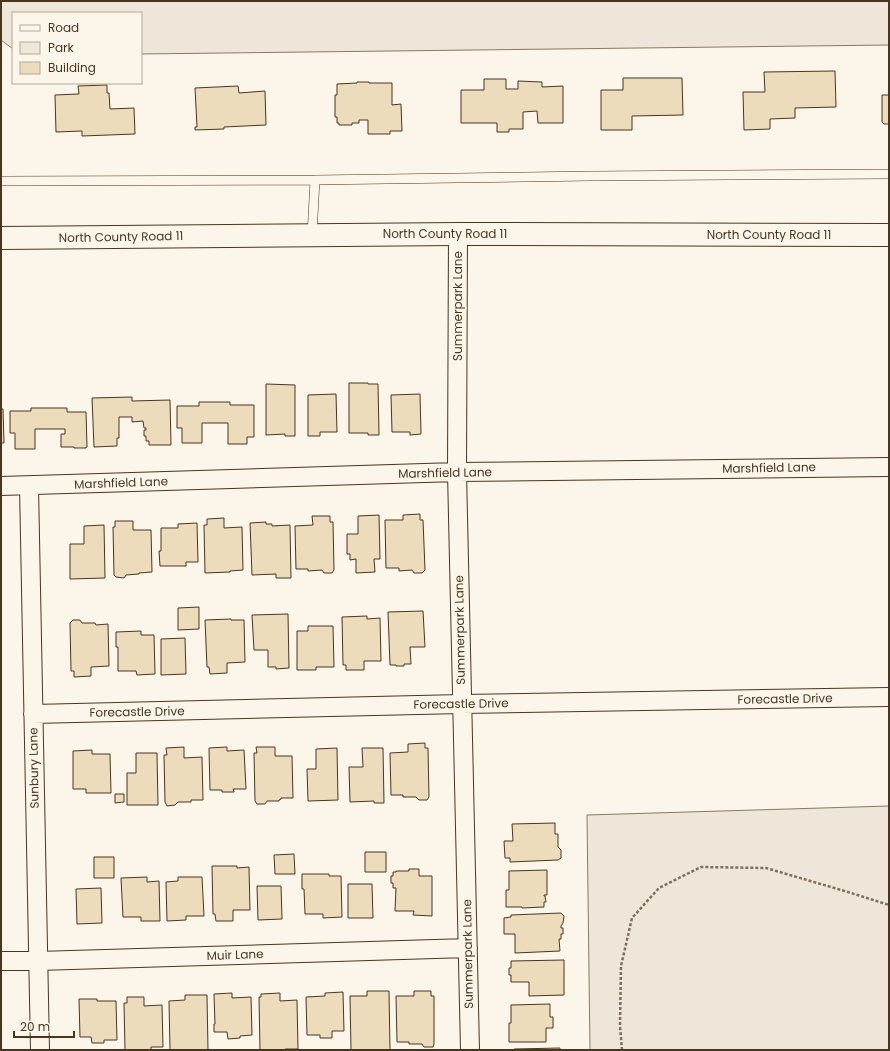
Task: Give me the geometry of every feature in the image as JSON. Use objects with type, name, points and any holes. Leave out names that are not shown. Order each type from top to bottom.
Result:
[{"type":"main road","name":"North County Road 11","points":[[1,238],[458,234],[889,235]]},
{"type":"street","name":"Summerpark Lane","points":[[458,234],[457,472],[470,1050]]},
{"type":"street","name":"Marshfield Lane","points":[[1,486],[457,472],[889,467]]},
{"type":"street","name":"Sunbury Lane","points":[[29,486],[40,1050]]},
{"type":"street","name":"Forecastle Drive","points":[[33,714],[462,704],[889,697]]},
{"type":"street","name":"Muir Lane","points":[[1,961],[468,948]]},
{"type":"lane","points":[[1,181],[314,180],[889,174]]},
{"type":"lane","points":[[312,235],[314,180]]},
{"type":"path","points":[[622,1050],[620,1026],[621,966],[632,918],[659,888],[701,867],[766,868],[889,905]]},
{"type":"green space","points":[[1,1],[889,1],[889,45],[142,54],[142,12],[12,12],[12,48],[1,40]]},
{"type":"green space","points":[[889,806],[889,1050],[590,1050],[587,815]]},
{"type":"building","points":[[835,71],[836,107],[795,108],[795,118],[770,119],[770,129],[744,130],[743,92],[765,92],[764,72]]},
{"type":"building","points":[[623,78],[682,78],[683,115],[632,116],[632,130],[601,130],[601,90],[623,90]]},
{"type":"building","points":[[484,79],[506,79],[506,89],[518,89],[518,81],[542,82],[542,87],[563,86],[563,123],[538,123],[537,111],[523,112],[523,129],[509,129],[509,132],[497,132],[497,123],[461,123],[461,90],[484,90]]},
{"type":"building","points":[[357,82],[392,83],[392,105],[401,104],[402,131],[390,131],[390,134],[368,134],[368,120],[359,120],[359,123],[352,123],[352,125],[339,125],[339,123],[337,123],[337,117],[335,117],[335,95],[337,95],[337,84]]},
{"type":"building","points":[[107,85],[110,109],[134,108],[135,134],[82,136],[82,131],[56,132],[55,95],[79,94],[78,86]]},
{"type":"building","points":[[238,86],[239,93],[265,91],[266,125],[195,130],[195,127],[197,127],[195,88]]},
{"type":"building","points":[[882,95],[889,95],[889,124],[884,124],[882,122]]},
{"type":"building","points":[[349,383],[378,384],[379,435],[368,435],[368,433],[349,433]]},
{"type":"building","points":[[266,384],[295,385],[295,436],[285,436],[285,434],[266,435]]},
{"type":"building","points":[[336,394],[337,432],[320,432],[320,436],[308,436],[308,395]]},
{"type":"building","points":[[420,394],[421,434],[410,435],[410,432],[392,432],[391,395]]},
{"type":"building","points":[[132,397],[132,401],[170,400],[171,445],[149,445],[149,441],[146,441],[146,436],[144,436],[144,430],[146,430],[146,428],[144,428],[143,421],[132,422],[132,417],[119,417],[119,438],[117,438],[117,446],[94,447],[92,398]]},
{"type":"building","points":[[199,402],[230,402],[230,405],[254,405],[254,437],[247,437],[247,444],[228,444],[228,423],[202,423],[202,443],[182,443],[182,428],[177,428],[177,406],[199,406]]},
{"type":"building","points":[[31,408],[67,408],[67,412],[86,412],[87,447],[61,447],[61,434],[65,434],[65,429],[35,429],[35,449],[15,449],[15,433],[10,433],[10,411],[31,411]]},
{"type":"building","points":[[1,409],[3,409],[4,443],[1,443]]},
{"type":"building","points":[[420,514],[420,520],[423,520],[425,570],[422,573],[414,573],[412,570],[399,571],[399,568],[386,568],[385,520],[403,520],[403,515]]},
{"type":"building","points":[[379,515],[380,559],[374,559],[375,572],[356,573],[356,559],[350,560],[350,554],[347,554],[347,534],[358,534],[358,516]]},
{"type":"building","points":[[312,516],[330,516],[330,522],[333,522],[334,570],[332,573],[324,573],[322,570],[308,571],[308,569],[296,569],[295,526],[313,525]]},
{"type":"building","points":[[224,518],[224,528],[242,527],[243,570],[205,573],[204,525],[207,525],[207,519]]},
{"type":"building","points":[[115,521],[133,521],[133,530],[151,530],[152,572],[126,575],[124,578],[116,577],[114,575],[113,527],[115,527]]},
{"type":"building","points":[[266,522],[266,524],[272,524],[272,526],[290,525],[291,578],[276,578],[276,574],[252,575],[250,523]]},
{"type":"building","points":[[197,523],[198,562],[186,562],[186,566],[160,566],[159,551],[161,551],[161,528],[178,528],[178,524]]},
{"type":"building","points":[[104,525],[105,578],[70,579],[70,544],[84,544],[84,526]]},
{"type":"building","points":[[199,607],[199,629],[178,630],[178,608]]},
{"type":"building","points":[[423,611],[425,647],[410,647],[411,664],[404,664],[404,666],[390,665],[388,612]]},
{"type":"building","points":[[288,614],[289,668],[276,669],[276,667],[268,667],[268,650],[254,650],[252,615]]},
{"type":"building","points":[[367,616],[367,619],[380,618],[381,661],[364,661],[364,670],[346,670],[346,665],[343,665],[342,617]]},
{"type":"building","points":[[73,620],[80,620],[82,623],[95,623],[96,625],[108,624],[109,666],[91,667],[91,676],[74,677],[74,671],[71,671],[70,623]]},
{"type":"building","points":[[205,620],[244,620],[245,662],[227,663],[227,673],[210,674],[209,667],[207,667]]},
{"type":"building","points":[[308,626],[333,626],[334,667],[316,667],[316,670],[297,670],[297,631],[308,631]]},
{"type":"building","points":[[141,631],[141,635],[154,635],[155,674],[137,675],[136,671],[118,671],[118,647],[116,647],[116,632]]},
{"type":"building","points":[[185,638],[186,674],[161,675],[161,639]]},
{"type":"building","points":[[425,743],[425,748],[428,748],[429,797],[427,800],[419,800],[416,797],[391,795],[390,753],[408,752],[408,744]]},
{"type":"building","points":[[184,747],[184,758],[202,757],[203,800],[178,802],[175,805],[167,806],[165,802],[164,755],[167,755],[166,748]]},
{"type":"building","points":[[227,747],[227,751],[244,750],[246,789],[233,789],[234,792],[210,790],[209,748]]},
{"type":"building","points":[[256,747],[275,747],[275,756],[292,756],[293,798],[281,798],[279,801],[267,801],[265,804],[257,804],[255,801],[254,753],[257,753]]},
{"type":"building","points":[[337,748],[338,800],[308,801],[307,769],[316,769],[316,749]]},
{"type":"building","points":[[362,748],[383,748],[384,803],[374,803],[374,801],[350,802],[349,767],[363,767]]},
{"type":"building","points":[[92,750],[92,754],[110,754],[111,793],[86,793],[86,789],[73,789],[73,751]]},
{"type":"building","points":[[136,753],[157,753],[158,805],[127,805],[127,773],[136,773]]},
{"type":"building","points":[[115,794],[124,794],[124,802],[115,803]]},
{"type":"building","points":[[555,823],[555,834],[558,834],[558,847],[561,850],[561,858],[558,860],[510,862],[510,858],[505,858],[504,841],[513,841],[512,824]]},
{"type":"building","points":[[365,852],[386,852],[386,872],[365,872]]},
{"type":"building","points":[[294,854],[295,874],[275,874],[274,855]]},
{"type":"building","points":[[94,857],[114,857],[114,878],[94,878]]},
{"type":"building","points":[[212,866],[237,866],[237,868],[249,867],[250,910],[233,910],[233,921],[216,921],[215,914],[213,914]]},
{"type":"building","points":[[409,869],[419,869],[419,876],[432,876],[432,916],[413,915],[414,911],[395,911],[396,888],[393,888],[391,876],[393,876],[393,872],[409,871]]},
{"type":"building","points":[[547,870],[547,895],[544,895],[546,902],[544,902],[544,907],[506,907],[506,890],[509,890],[509,871]]},
{"type":"building","points":[[302,874],[329,874],[329,876],[341,876],[342,917],[323,918],[323,914],[305,914]]},
{"type":"building","points":[[147,877],[147,882],[159,881],[160,921],[141,921],[141,917],[123,917],[121,878]]},
{"type":"building","points":[[178,877],[202,877],[204,916],[186,916],[186,920],[167,921],[166,882],[178,881]]},
{"type":"building","points":[[348,884],[372,884],[373,918],[348,918]]},
{"type":"building","points":[[257,886],[281,886],[282,919],[258,920]]},
{"type":"building","points":[[101,888],[102,923],[77,924],[76,889]]},
{"type":"building","points":[[561,913],[564,916],[561,926],[561,928],[563,928],[563,934],[561,934],[561,939],[559,939],[560,951],[515,953],[515,934],[504,934],[504,918],[511,917],[511,915]]},
{"type":"building","points":[[564,960],[564,995],[529,996],[529,982],[511,982],[509,968],[511,968],[511,961]]},
{"type":"building","points":[[367,991],[389,991],[390,1050],[351,1050],[350,996],[367,996]]},
{"type":"building","points":[[414,991],[431,991],[431,996],[434,996],[433,1047],[424,1047],[422,1044],[409,1044],[409,1042],[397,1042],[396,996],[414,996]]},
{"type":"building","points":[[343,992],[344,1031],[332,1031],[332,1038],[320,1038],[320,1035],[307,1035],[306,997],[325,996],[325,993]]},
{"type":"building","points":[[232,993],[232,998],[251,997],[252,1035],[228,1039],[227,1032],[214,1032],[214,994]]},
{"type":"building","points":[[280,993],[280,1001],[297,1000],[298,1049],[260,1050],[259,997],[261,997],[261,994]]},
{"type":"building","points":[[185,995],[207,995],[208,1050],[170,1050],[169,1001],[185,1000]]},
{"type":"building","points":[[127,997],[144,997],[144,1006],[162,1005],[163,1047],[151,1047],[151,1050],[125,1050],[124,1003],[127,1003]]},
{"type":"building","points":[[79,999],[116,1001],[117,1040],[104,1040],[104,1043],[92,1043],[91,1037],[80,1037]]},
{"type":"building","points":[[550,1004],[550,1017],[553,1017],[553,1028],[546,1028],[546,1042],[509,1042],[511,1005]]},
{"type":"building","points":[[560,1048],[560,1050],[514,1050],[514,1049]]}]
